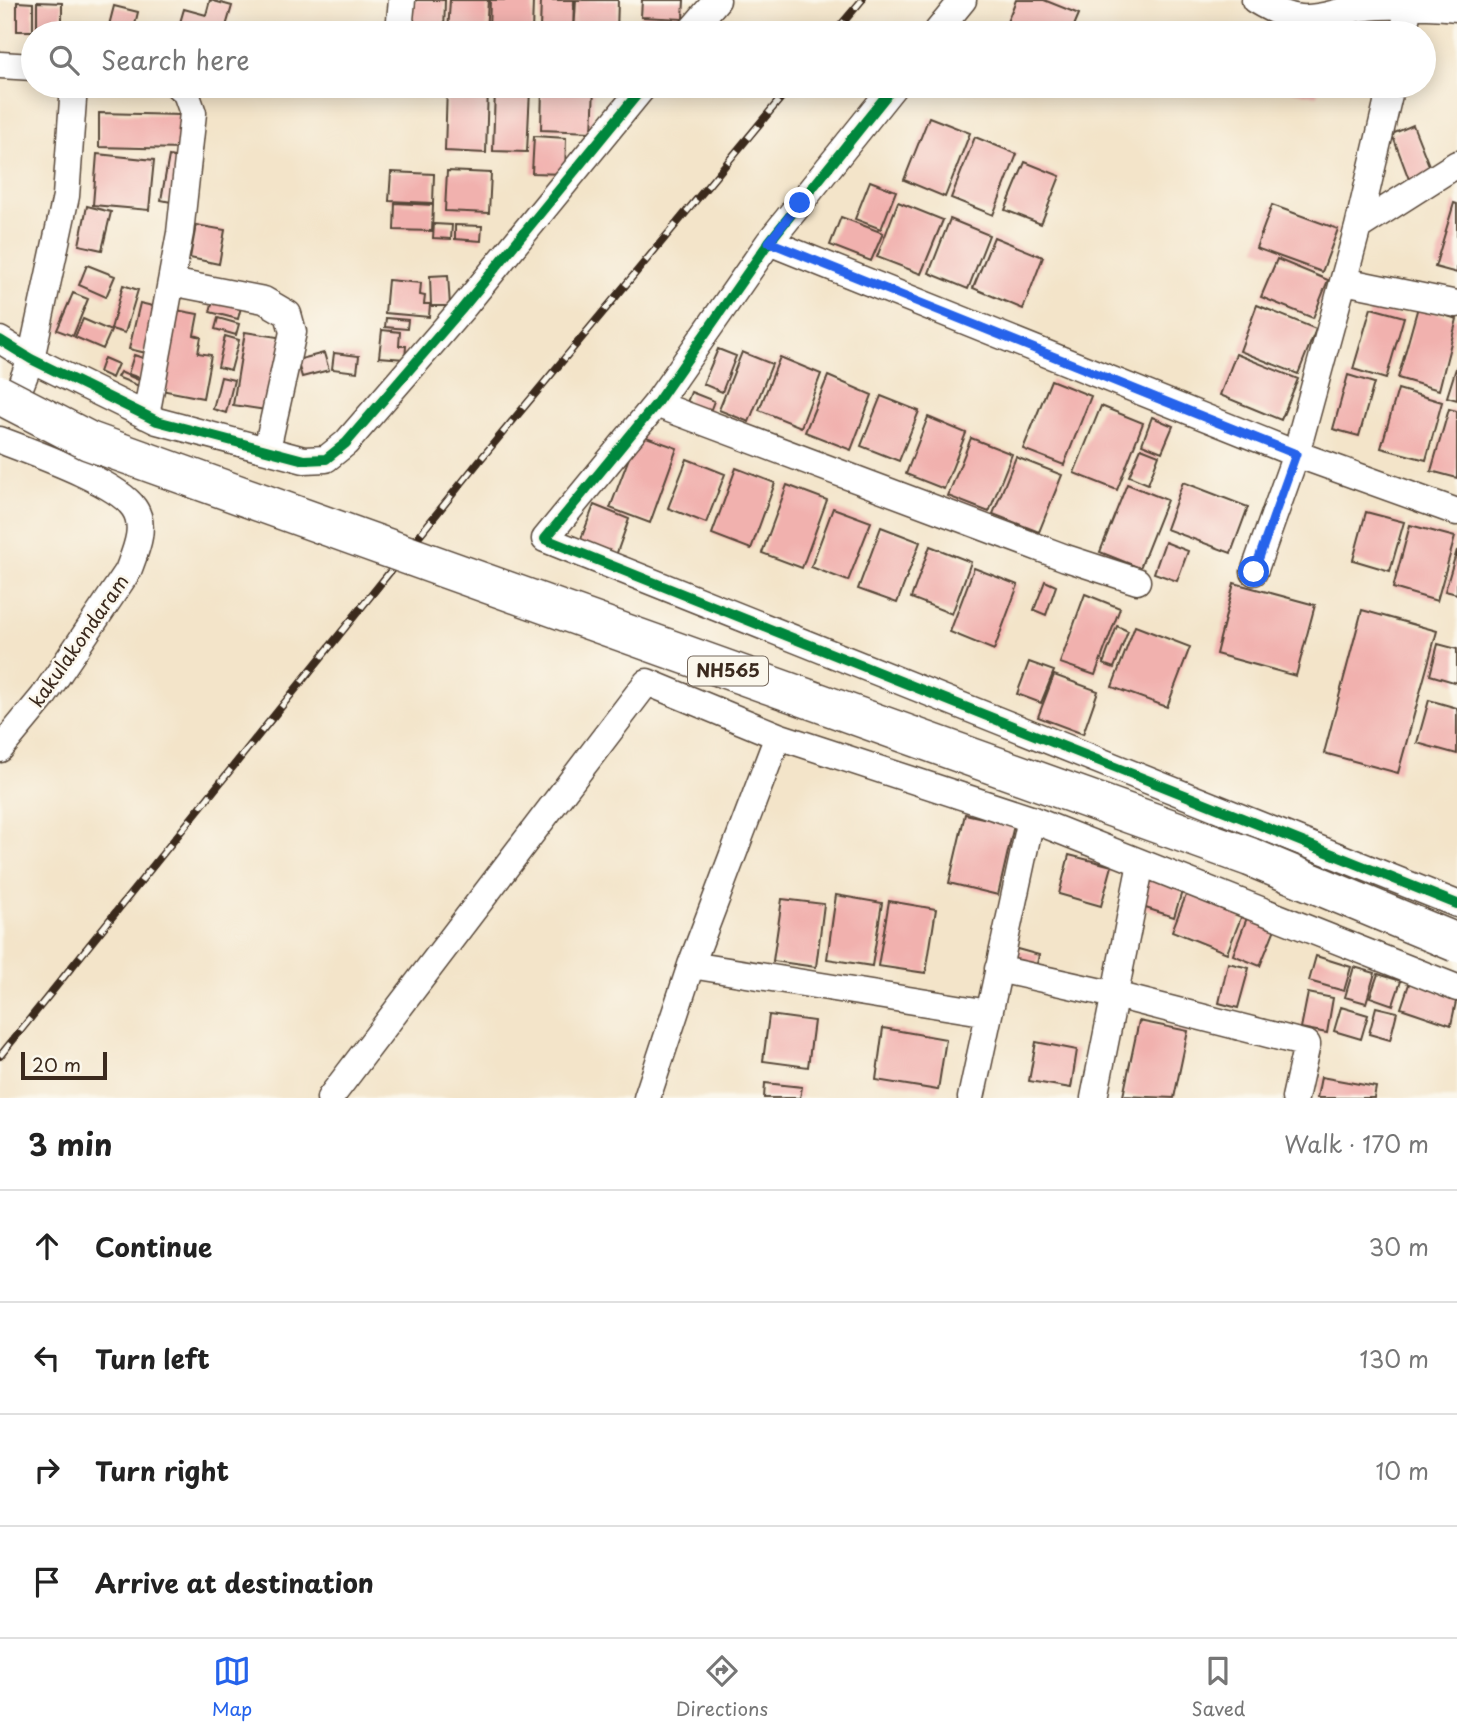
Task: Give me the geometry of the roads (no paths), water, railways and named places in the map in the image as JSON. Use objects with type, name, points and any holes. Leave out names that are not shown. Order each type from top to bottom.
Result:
[{"type":"highway","name":"NH565","points":[[7,398],[89,441],[1250,857],[1457,943]]},
{"type":"street","points":[[400,21],[402,0]]},
{"type":"street","points":[[694,19],[717,0]]},
{"type":"street","points":[[946,21],[963,0]]},
{"type":"street","points":[[1255,0],[1292,19],[1312,20],[1380,6],[1457,8]]},
{"type":"street","points":[[1406,21],[1409,6]]},
{"type":"street","points":[[0,65],[21,66]]},
{"type":"street","points":[[7,398],[31,359],[66,196],[73,98]]},
{"type":"street","points":[[146,416],[180,233],[193,113],[188,98]]},
{"type":"street","points":[[0,340],[31,359],[146,416],[316,461],[326,459],[346,443],[461,310],[634,98]]},
{"type":"street","points":[[884,98],[769,242],[656,404],[545,539],[1457,904]]},
{"type":"street","points":[[1254,572],[1296,454],[1358,227],[1388,98]]},
{"type":"street","points":[[1358,227],[1457,164]]},
{"type":"street","points":[[769,242],[1296,454],[1457,512]]},
{"type":"street","points":[[1344,281],[1457,304]]},
{"type":"street","points":[[171,282],[264,300],[288,314],[293,332],[267,449]]},
{"type":"street","points":[[656,404],[1066,558],[1137,582]]},
{"type":"street","name":"kakulakondaram","points":[[0,440],[99,481],[134,508],[140,528],[138,547],[128,570],[43,697],[0,749]]},
{"type":"street","points":[[330,1098],[647,682],[778,736],[1031,819],[1457,988]]},
{"type":"street","points":[[647,1098],[691,965],[778,736]]},
{"type":"street","points":[[971,1098],[1031,819]]},
{"type":"street","points":[[1094,1098],[1141,863]]},
{"type":"street","points":[[691,965],[989,1013]]},
{"type":"street","points":[[999,969],[1115,995],[1307,1044],[1295,1098]]},
{"type":"railway","points":[[844,21],[862,0]]},
{"type":"railway","points":[[0,1056],[480,460],[781,98]]}]
